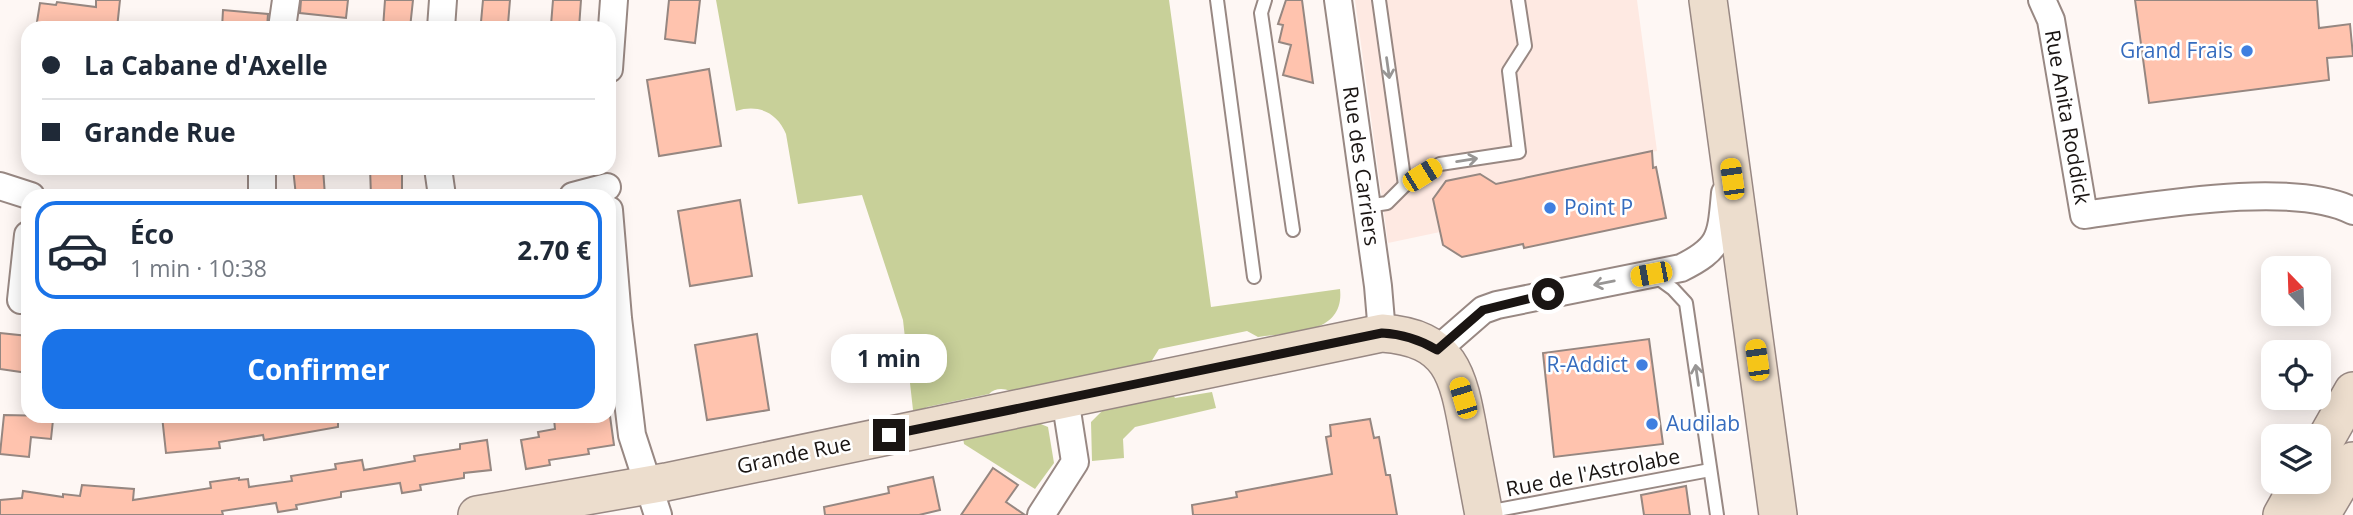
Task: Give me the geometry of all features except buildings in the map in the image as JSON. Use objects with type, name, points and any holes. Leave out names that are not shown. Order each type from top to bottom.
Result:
[{"type":"street","points":[[283,21],[286,0]]},
{"type":"street","points":[[442,21],[443,0]]},
{"type":"street","points":[[612,21],[614,0]]},
{"type":"street","name":"Rue des Carriers","points":[[1338,0],[1378,286],[1382,333]]},
{"type":"street","points":[[1708,0],[1778,515]]},
{"type":"street","name":"Rue Anita Roddick","points":[[2042,0],[2051,20],[2084,215],[2221,198],[2303,198],[2353,211]]},
{"type":"street","points":[[1484,514],[1463,398],[1456,376],[1437,350],[1472,318],[1497,305],[1681,268],[1699,259],[1714,247],[1723,224],[1728,153]]},
{"type":"street","points":[[0,186],[21,193]]},
{"type":"street","points":[[616,292],[632,435],[653,500]]},
{"type":"street","name":"Grande Rue","points":[[477,515],[653,500],[1065,398],[1382,333],[1402,334],[1437,350]]},
{"type":"street","points":[[2331,430],[2353,391]]},
{"type":"street","points":[[1041,515],[1075,463],[1065,398]]},
{"type":"street","points":[[2321,515],[2350,474],[2324,471],[2353,417]]},
{"type":"street","points":[[2282,515],[2294,494]]},
{"type":"lane","points":[[1217,0],[1254,276]]},
{"type":"lane","points":[[1265,0],[1261,13],[1293,230]]},
{"type":"lane","points":[[1379,0],[1405,185]]},
{"type":"lane","points":[[1367,206],[1387,203],[1405,185],[1440,164],[1519,152],[1510,71],[1525,46],[1518,0]]},
{"type":"lane","points":[[1651,274],[1673,289],[1686,303],[1717,515]]},
{"type":"lane","name":"Rue de l'Astrolabe","points":[[1484,514],[1710,470]]},
{"type":"shaded area","points":[[1355,0],[1637,0],[1657,151],[1652,152],[1666,218],[1524,248],[1523,242],[1462,257],[1443,245],[1440,232],[1388,243]]},
{"type":"green space","points":[[716,0],[1169,0],[1211,307],[1340,289],[1339,304],[1334,315],[1325,323],[1300,332],[1258,337],[1247,331],[1159,349],[1151,362],[1010,391],[996,390],[989,394],[913,410],[903,320],[862,195],[798,204],[786,134],[782,126],[772,115],[759,109],[736,111]]},
{"type":"green space","points":[[1212,392],[1216,408],[1135,427],[1123,439],[1124,458],[1092,461],[1091,422],[1102,411],[1173,395],[1175,398]]},
{"type":"green space","points":[[1036,422],[1048,427],[1054,463],[1035,489],[964,444],[963,437]]},
{"type":"place","name":"Grand Frais","points":[[2247,51]]},
{"type":"place","name":"Point P","points":[[1550,208]]},
{"type":"place","name":"R-Addict","points":[[1642,365]]},
{"type":"place","name":"Audilab","points":[[1652,424]]},
{"type":"route","points":[[889,435],[1382,333],[1402,334],[1437,350],[1483,310],[1548,294]]}]
